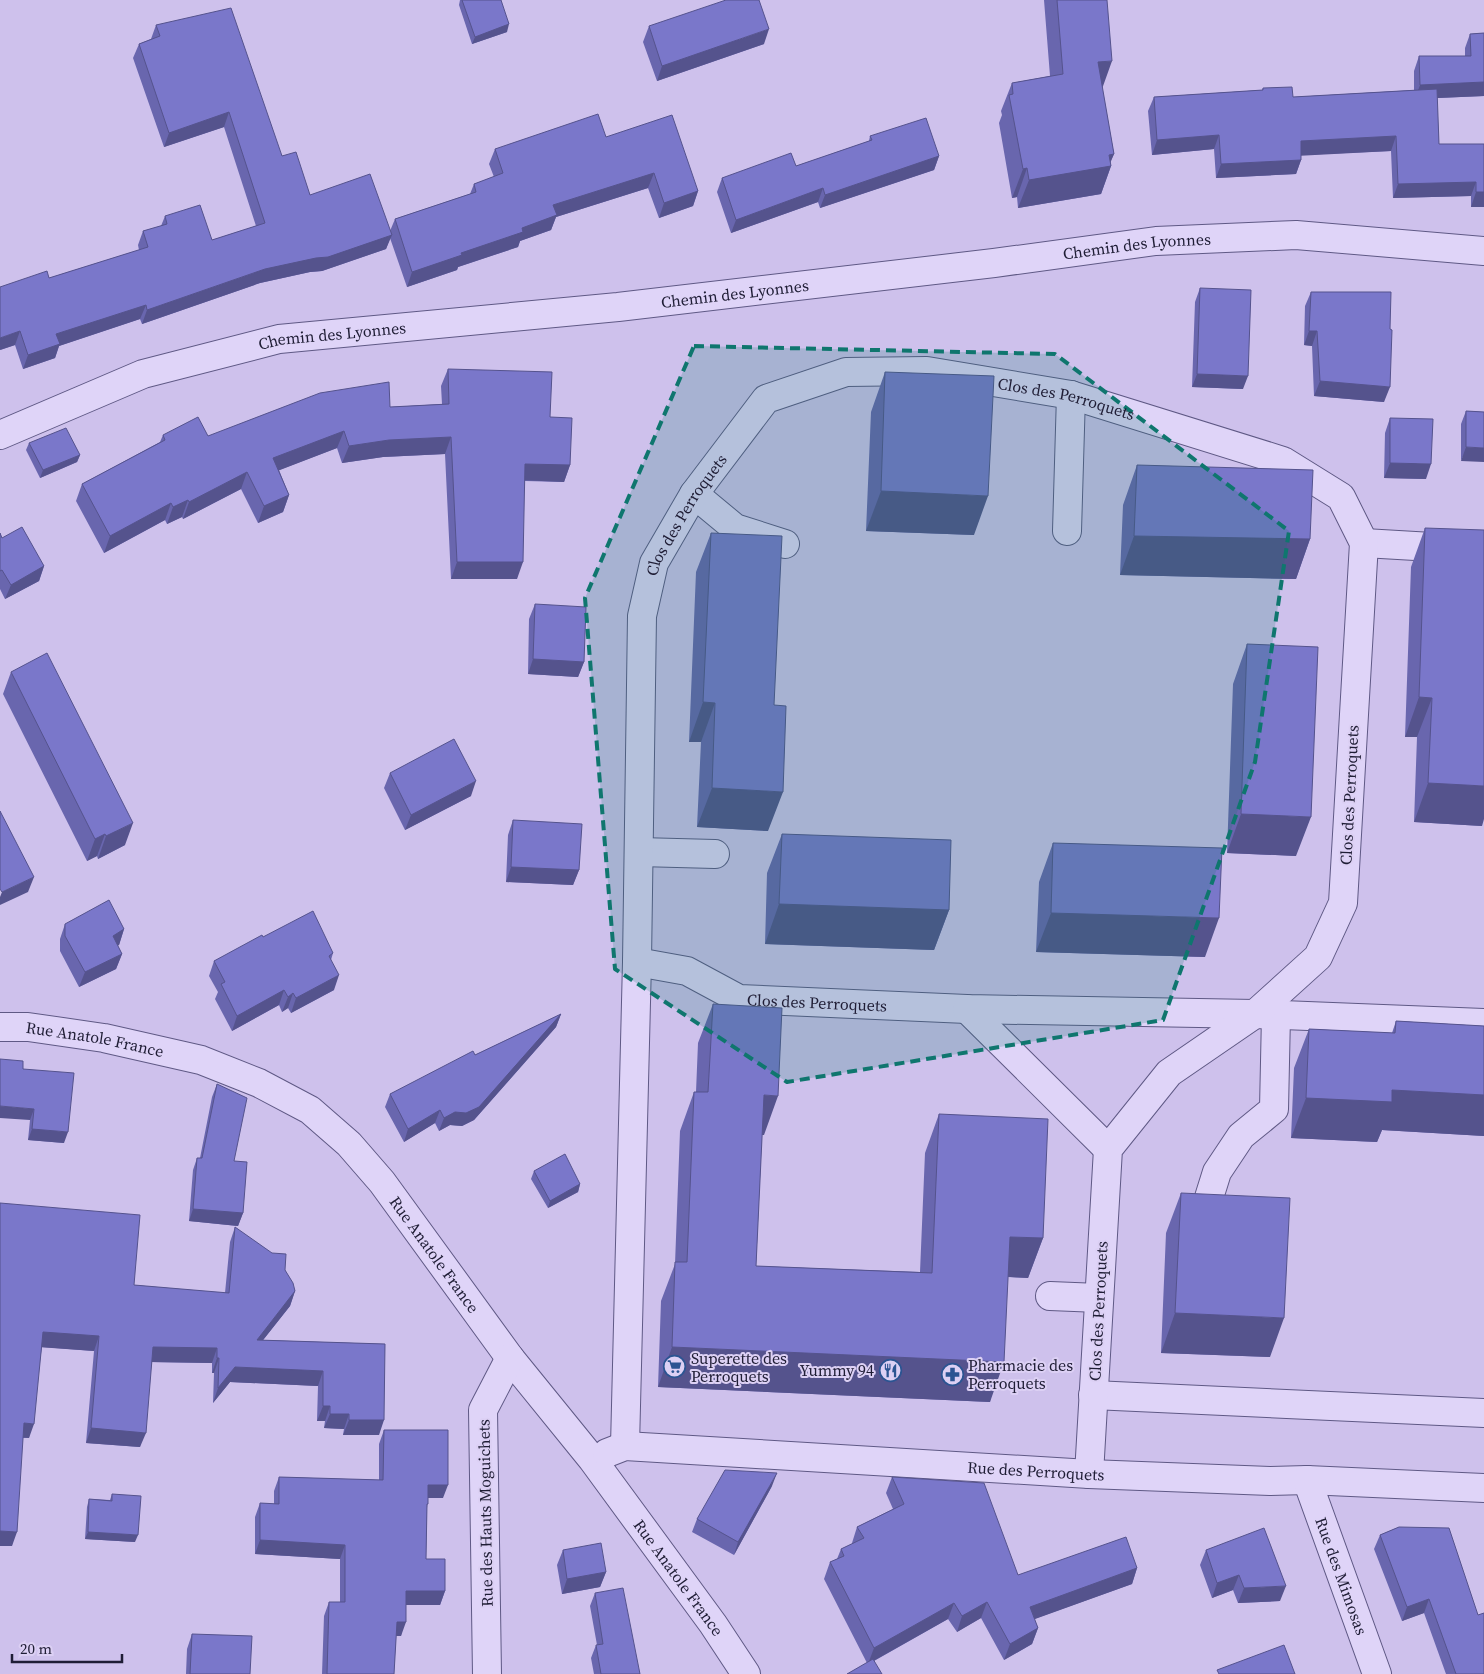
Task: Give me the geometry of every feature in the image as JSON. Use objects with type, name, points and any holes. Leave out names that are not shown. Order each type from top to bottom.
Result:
[{"type":"street","name":"Chemin des Lyonnes","points":[[0,435],[143,374],[279,339],[618,307],[994,263],[1156,241],[1296,235],[1484,251]]},
{"type":"street","name":"Clos des Perroquets","points":[[1089,1474],[1108,1149],[1169,1074],[1265,1014],[1318,957],[1343,903],[1364,543],[1341,497],[1283,461],[1071,395],[927,371],[846,372],[766,399],[694,494],[654,563],[642,616],[638,962],[687,971],[739,999],[967,1009],[1265,1014],[1484,1024]]},
{"type":"street","points":[[1068,531],[1071,395]]},
{"type":"street","points":[[694,494],[735,528],[785,544]]},
{"type":"street","points":[[1364,543],[1484,550]]},
{"type":"street","points":[[639,852],[715,854]]},
{"type":"street","points":[[625,1446],[638,962]]},
{"type":"street","name":"Rue Anatole France","points":[[0,1009],[13,1015],[28,1027],[104,1038],[201,1060],[259,1083],[310,1110],[349,1144],[382,1182],[510,1358],[592,1459],[713,1624],[746,1674]]},
{"type":"street","points":[[967,1009],[1108,1149]]},
{"type":"street","points":[[1207,1204],[1217,1172],[1241,1136],[1274,1109],[1265,1014]]},
{"type":"street","points":[[0,1027],[28,1027]]},
{"type":"street","points":[[1050,1296],[1099,1298]]},
{"type":"street","name":"Rue des Hauts Moguichets","points":[[487,1674],[483,1410],[510,1358]]},
{"type":"street","points":[[1093,1396],[1484,1413]]},
{"type":"street","name":"Rue des Perroquets","points":[[592,1459],[625,1446],[1089,1474],[1270,1481],[1306,1480],[1484,1488]]},
{"type":"street","name":"Rue des Mimosas","points":[[1306,1480],[1377,1674]]},
{"type":"highlighted area","points":[[694,346],[1055,354],[1289,531],[1255,762],[1163,1020],[787,1082],[615,969],[585,598]]},
{"type":"building","points":[[462,0],[501,0],[509,24],[475,37]]},
{"type":"building","points":[[726,0],[759,0],[769,29],[662,66],[649,26]]},
{"type":"building","points":[[1057,0],[1107,0],[1112,61],[1098,62],[1114,154],[1109,155],[1111,166],[1029,180],[1027,168],[1023,169],[1009,95],[1013,94],[1012,83],[1063,74]]},
{"type":"building","points":[[231,8],[282,156],[296,152],[310,195],[370,174],[392,235],[328,257],[265,269],[147,310],[146,305],[56,334],[60,344],[28,355],[20,331],[0,338],[0,287],[47,271],[49,278],[148,247],[143,231],[167,224],[165,216],[200,205],[212,240],[265,223],[229,112],[169,133],[139,44],[160,36],[156,25]]},
{"type":"building","points":[[1484,33],[1484,82],[1420,85],[1419,56],[1471,56],[1470,34]]},
{"type":"building","points":[[1292,87],[1293,97],[1437,89],[1439,144],[1484,144],[1484,192],[1476,192],[1476,182],[1398,184],[1396,136],[1301,141],[1301,160],[1221,164],[1219,135],[1157,140],[1154,97]]},
{"type":"building","points":[[598,114],[606,137],[672,115],[698,191],[664,203],[654,173],[553,205],[557,215],[522,228],[523,232],[412,272],[395,219],[476,192],[474,184],[503,173],[495,149]]},
{"type":"building","points":[[926,118],[939,156],[825,195],[823,188],[736,220],[722,178],[791,153],[796,166],[872,140],[870,136]]},
{"type":"building","points":[[1200,288],[1251,290],[1248,376],[1197,374]]},
{"type":"building","points":[[1311,292],[1391,292],[1390,387],[1320,381],[1317,331],[1309,331]]},
{"type":"building","points":[[448,369],[552,372],[550,417],[572,418],[570,465],[525,464],[523,562],[457,562],[451,437],[389,440],[349,446],[344,431],[273,458],[289,495],[264,506],[247,472],[189,502],[188,500],[173,507],[171,503],[110,536],[82,484],[165,440],[163,435],[198,417],[208,436],[320,393],[389,382],[390,407],[449,404]]},
{"type":"building","points":[[885,372],[994,376],[988,496],[881,491]]},
{"type":"building","points":[[1466,411],[1484,412],[1484,448],[1466,447]]},
{"type":"building","points":[[1390,418],[1433,419],[1431,464],[1390,463]]},
{"type":"building","points":[[66,428],[80,455],[43,470],[29,443]]},
{"type":"building","points":[[1137,465],[1313,470],[1310,539],[1134,536]]},
{"type":"building","points":[[22,527],[44,566],[11,585],[2,570],[0,571],[0,533],[2,538]]},
{"type":"building","points":[[1425,528],[1484,530],[1484,786],[1428,783],[1432,698],[1419,697]]},
{"type":"building","points":[[711,533],[782,536],[774,705],[786,706],[783,792],[712,788],[715,703],[703,702]]},
{"type":"building","points":[[535,604],[586,607],[584,662],[533,659]]},
{"type":"building","points":[[1247,644],[1318,647],[1311,817],[1241,814]]},
{"type":"building","points":[[47,653],[133,823],[106,836],[105,834],[95,839],[11,672]]},
{"type":"building","points":[[454,739],[476,781],[411,815],[390,773]]},
{"type":"building","points":[[0,811],[34,877],[2,892],[0,889]]},
{"type":"building","points":[[513,820],[582,824],[579,870],[511,867]]},
{"type":"building","points":[[782,834],[951,840],[949,910],[779,904]]},
{"type":"building","points":[[1053,843],[1222,848],[1219,918],[1051,913]]},
{"type":"building","points":[[109,900],[124,929],[113,936],[122,954],[85,972],[65,936],[65,924]]},
{"type":"building","points":[[313,911],[333,953],[329,956],[339,975],[296,998],[293,993],[288,997],[284,990],[237,1016],[221,984],[225,982],[214,961],[262,935],[263,937]]},
{"type":"building","points":[[713,1004],[782,1008],[778,1096],[764,1095],[756,1266],[932,1273],[939,1114],[1048,1119],[1043,1238],[1010,1237],[1004,1362],[672,1347],[675,1262],[687,1262],[694,1092],[708,1092]]},
{"type":"building","points":[[561,1014],[479,1107],[466,1113],[455,1112],[444,1118],[440,1110],[408,1129],[390,1094],[473,1051],[475,1055]]},
{"type":"building","points":[[1396,1021],[1484,1026],[1484,1095],[1392,1090],[1392,1102],[1306,1098],[1309,1029],[1395,1033]]},
{"type":"building","points":[[0,1059],[23,1061],[23,1069],[74,1073],[68,1132],[32,1129],[34,1109],[0,1106]]},
{"type":"building","points":[[217,1084],[247,1098],[234,1161],[247,1162],[243,1213],[193,1209],[197,1158],[202,1158]]},
{"type":"building","points":[[565,1154],[580,1184],[550,1201],[534,1171]]},
{"type":"building","points":[[1181,1193],[1290,1198],[1284,1318],[1175,1313]]},
{"type":"building","points":[[0,1203],[140,1215],[134,1285],[229,1293],[235,1227],[272,1253],[286,1254],[285,1270],[293,1283],[295,1291],[257,1340],[385,1344],[384,1420],[349,1420],[349,1414],[330,1414],[330,1406],[323,1406],[323,1371],[235,1367],[218,1388],[219,1358],[217,1358],[217,1348],[153,1347],[146,1433],[91,1428],[99,1336],[43,1332],[34,1424],[24,1423],[17,1532],[0,1531]]},
{"type":"building","points":[[384,1430],[448,1430],[448,1485],[428,1485],[427,1504],[426,1559],[445,1559],[445,1591],[406,1591],[406,1622],[397,1622],[394,1674],[327,1674],[329,1602],[345,1602],[345,1545],[260,1540],[260,1503],[279,1504],[279,1477],[383,1480]]},
{"type":"building","points":[[725,1470],[777,1473],[738,1542],[697,1519]]},
{"type":"building","points":[[892,1477],[984,1483],[1018,1575],[1126,1537],[1137,1568],[1030,1607],[1038,1628],[1010,1644],[987,1602],[962,1616],[954,1603],[874,1648],[830,1562],[844,1556],[841,1549],[864,1538],[857,1527],[904,1504]]},
{"type":"building","points":[[112,1494],[141,1496],[138,1535],[88,1532],[89,1499],[112,1501]]},
{"type":"building","points":[[1399,1527],[1449,1528],[1478,1615],[1484,1613],[1484,1674],[1456,1674],[1429,1599],[1407,1607],[1380,1535]]},
{"type":"building","points":[[1264,1528],[1286,1586],[1244,1588],[1239,1575],[1217,1583],[1206,1550]]},
{"type":"building","points":[[601,1543],[606,1572],[567,1579],[563,1550]]},
{"type":"building","points":[[623,1588],[640,1674],[601,1674],[596,1645],[603,1644],[595,1593]]},
{"type":"building","points":[[192,1634],[252,1636],[250,1674],[190,1674]]},
{"type":"building","points":[[1284,1645],[1295,1674],[1219,1674],[1217,1670]]},
{"type":"building","points":[[873,1659],[882,1674],[847,1674]]},
{"type":"place","name":"Superette des Perroquets","points":[[675,1367]]},
{"type":"place","name":"Yummy 94","points":[[890,1370]]},
{"type":"place","name":"Pharmacie des Perroquets","points":[[952,1374]]}]
